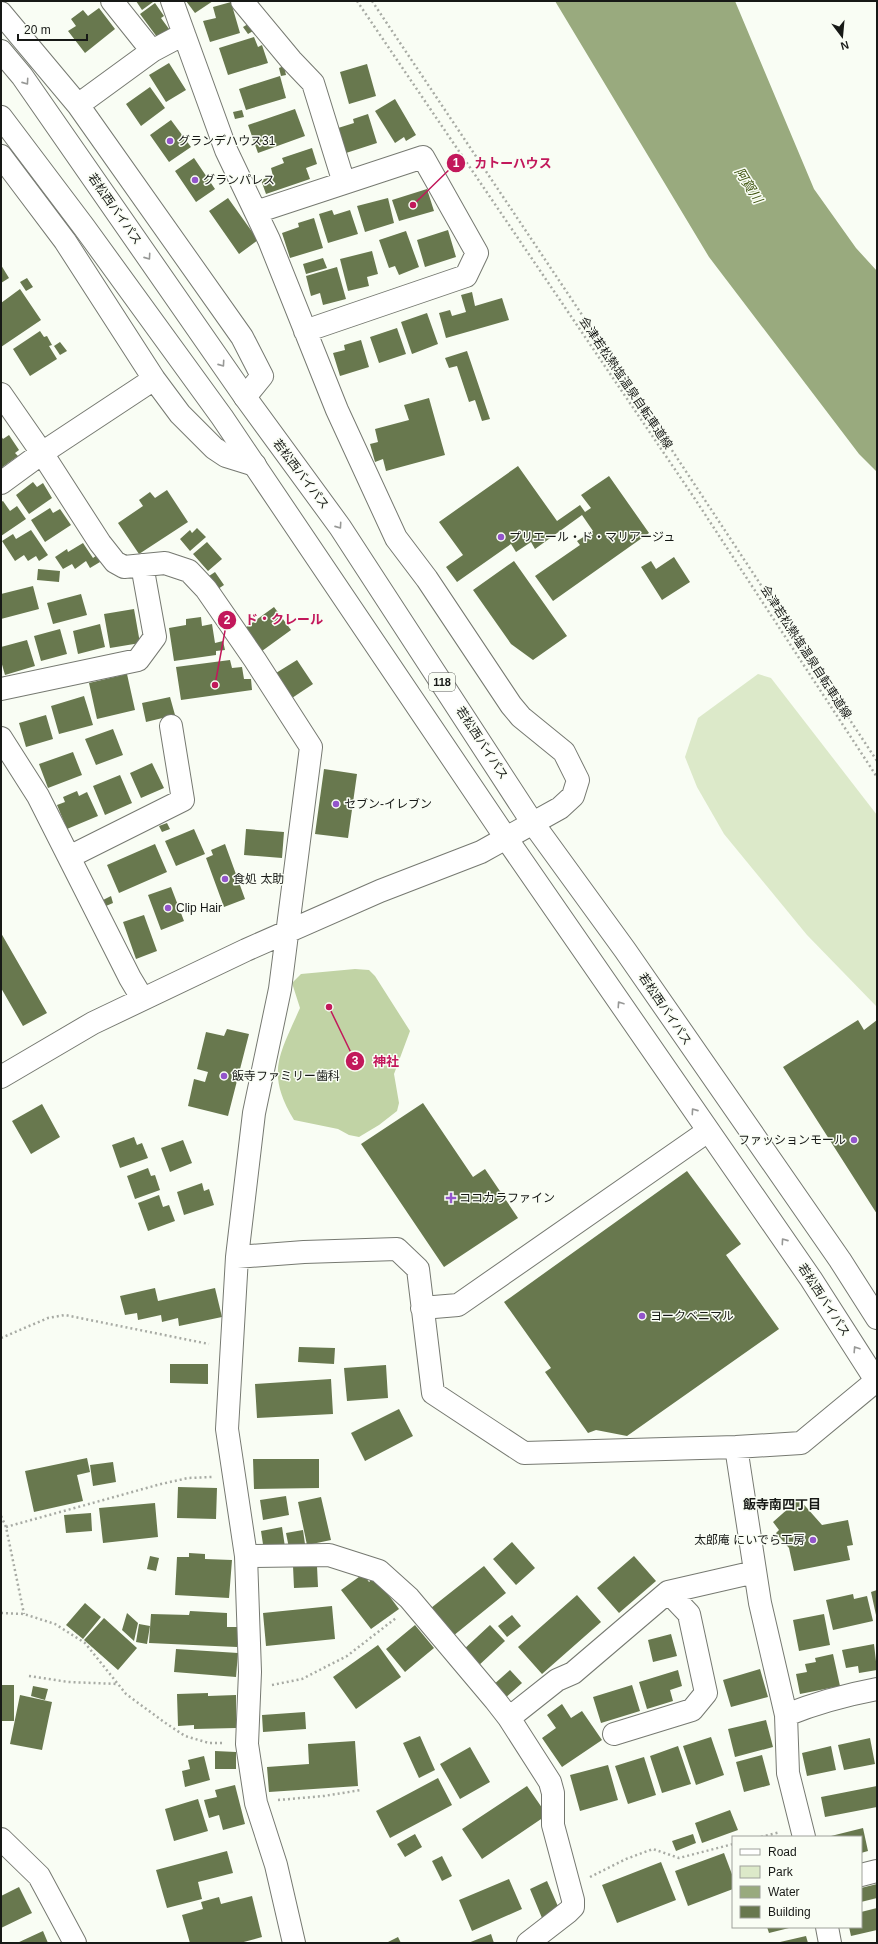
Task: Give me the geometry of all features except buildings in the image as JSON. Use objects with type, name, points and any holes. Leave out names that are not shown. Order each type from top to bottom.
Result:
[{"type":"main road","points":[[112,1],[152,52]]},
{"type":"main road","points":[[1,1077],[92,1023],[142,998],[288,930],[380,891],[481,852],[532,822],[560,808],[572,796],[578,780],[564,752],[521,717],[511,705],[427,579],[396,538],[336,410],[269,240],[226,150],[172,1]]},
{"type":"main road","points":[[242,1],[291,60],[314,83],[344,183]]},
{"type":"main road","points":[[1,14],[78,105],[242,337],[262,376],[245,397]]},
{"type":"main road","points":[[78,105],[152,52],[184,34]]},
{"type":"main road","name":"若松西バイパス","points":[[1,51],[22,76],[245,397],[340,527],[532,822],[625,950],[840,1260],[877,1318]]},
{"type":"main road","name":"若松西バイパス","points":[[1,116],[89,233],[222,417],[506,838],[811,1279],[877,1381]]},
{"type":"main road","points":[[1,156],[65,241],[154,379],[180,414],[214,448],[226,456],[255,466]]},
{"type":"main road","points":[[256,212],[423,157],[477,253],[466,276],[305,331]]},
{"type":"main road","points":[[1,483],[42,453],[154,379]]},
{"type":"main road","points":[[1,394],[42,453],[100,543],[115,562],[124,567],[165,563],[189,571],[206,589],[255,660],[311,747],[280,989],[254,1113],[238,1257],[227,1428],[246,1556],[249,1685],[247,1744],[256,1802],[276,1865],[294,1943]]},
{"type":"main road","points":[[1,689],[138,660],[155,637],[142,565]]},
{"type":"main road","points":[[69,856],[182,800],[171,726]]},
{"type":"main road","points":[[1,738],[38,796],[130,978],[142,998]]},
{"type":"main road","points":[[422,1308],[458,1305],[708,1131]]},
{"type":"main road","points":[[238,1257],[304,1252],[397,1249],[418,1269],[433,1393],[524,1453],[736,1447],[801,1443],[877,1381]]},
{"type":"main road","points":[[736,1447],[760,1602],[786,1715],[788,1774],[804,1836]]},
{"type":"main road","points":[[246,1556],[329,1555],[379,1571],[415,1604],[509,1718],[550,1782],[553,1793],[553,1825],[573,1907],[528,1943]]},
{"type":"main road","points":[[509,1718],[557,1680],[573,1674],[668,1592],[755,1572]]},
{"type":"main road","points":[[614,1734],[692,1710],[706,1693],[689,1614],[668,1592]]},
{"type":"main road","points":[[786,1715],[825,1700],[877,1689]]},
{"type":"main road","points":[[1,1839],[39,1876],[75,1943]]},
{"type":"main road","points":[[862,1875],[877,1870]]},
{"type":"main road","points":[[827,1928],[830,1943]]},
{"type":"path","name":"会津若松熱塩温泉自転車道線","points":[[358,1],[693,496],[877,777]]},
{"type":"path","points":[[372,1],[627,382],[877,761]]},
{"type":"path","points":[[1,1338],[48,1318],[65,1315],[232,1349]]},
{"type":"path","points":[[6,1528],[161,1484],[188,1478],[235,1477]]},
{"type":"path","points":[[1,1516],[6,1528],[24,1614]]},
{"type":"path","points":[[249,1685],[272,1685],[302,1679],[347,1656],[380,1629],[415,1604]]},
{"type":"path","points":[[1,1613],[24,1614],[55,1624],[85,1643],[126,1694],[185,1736],[208,1743],[247,1744]]},
{"type":"path","points":[[29,1676],[68,1682],[118,1684]]},
{"type":"path","points":[[256,1802],[324,1796],[361,1790]]},
{"type":"path","points":[[569,1887],[626,1859],[653,1849],[679,1858],[732,1844]]},
{"type":"green space","points":[[758,674],[771,678],[877,815],[877,1007],[807,935],[724,834],[697,787],[685,757],[698,718]]},
{"type":"shaded area","points":[[355,969],[369,970],[375,976],[410,1031],[394,1074],[399,1103],[397,1111],[379,1125],[359,1137],[349,1135],[338,1129],[294,1120],[285,1103],[280,1089],[278,1076],[282,1051],[300,1008],[292,983],[301,974]]},
{"type":"water","name":"阿賀川","points":[[555,1],[735,1],[814,189],[856,248],[877,271],[877,472],[859,454],[709,257]]},
{"type":"place","name":"グランデハウス31","points":[[170,141]]},
{"type":"place","name":"グランパレス","points":[[195,180]]},
{"type":"place","name":"カトーハウス","points":[[413,205]]},
{"type":"place","name":"プリエール・ド・マリアージュ","points":[[501,537]]},
{"type":"place","name":"ド・クレール","points":[[215,685]]},
{"type":"place","name":"セブン-イレブン","points":[[336,804]]},
{"type":"place","name":"食処 太助","points":[[225,879]]},
{"type":"place","name":"Clip Hair","points":[[168,908]]},
{"type":"place","name":"神社","points":[[329,1007]]},
{"type":"place","name":"飯寺ファミリー歯科","points":[[224,1076]]},
{"type":"place","name":"ファッションモール","points":[[854,1140]]},
{"type":"place","name":"ココカラファイン","points":[[451,1198]]},
{"type":"place","name":"ヨークベニマル","points":[[642,1316]]},
{"type":"place","name":"太郎庵 にいでら工房","points":[[813,1540]]},
{"type":"district","name":"飯寺南四丁目","points":[[782,1504]]}]
